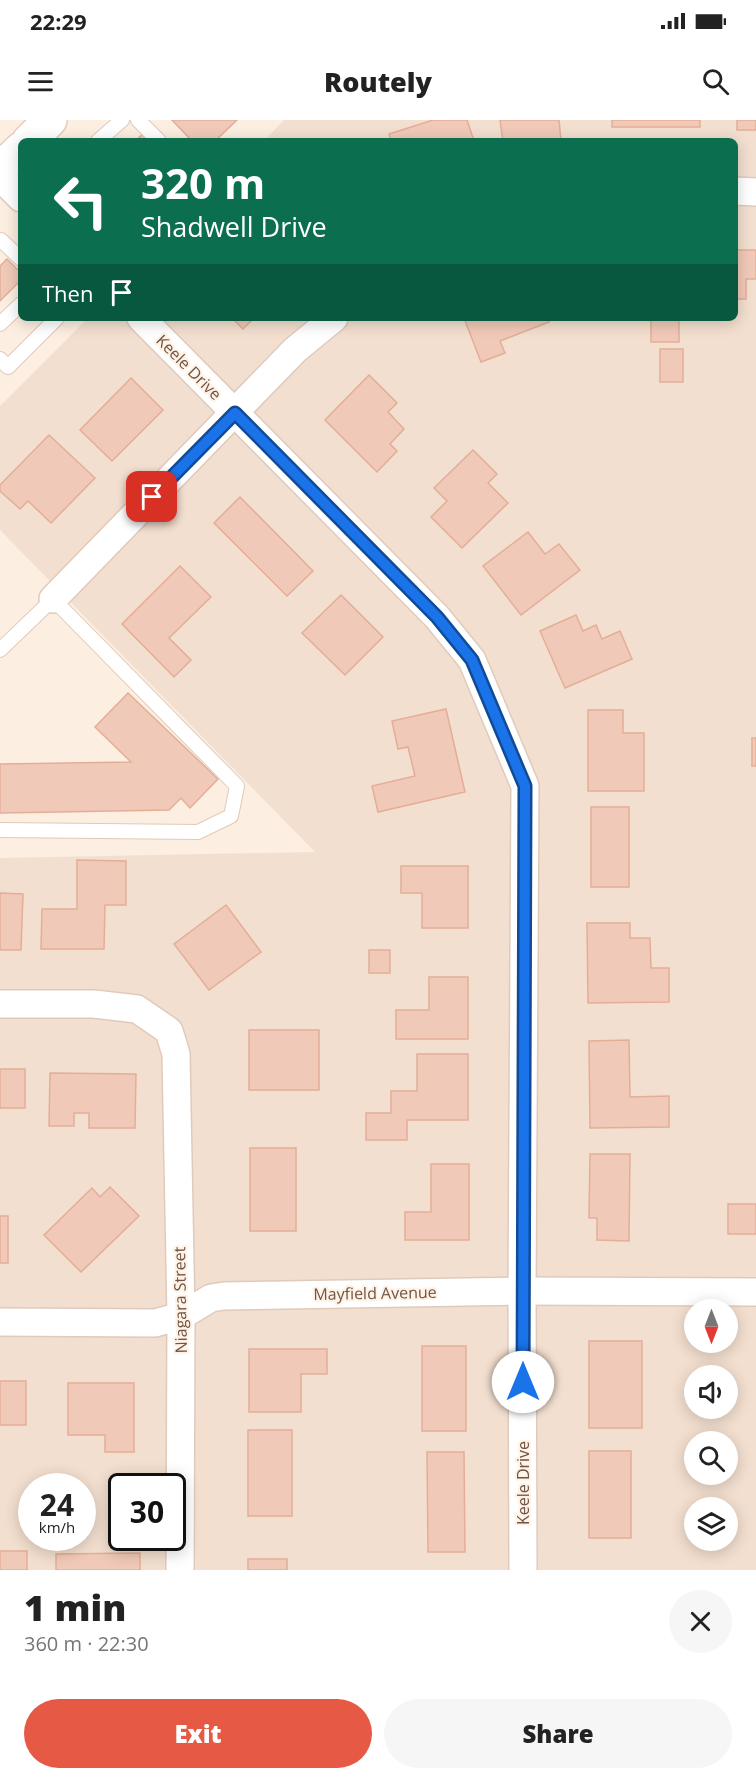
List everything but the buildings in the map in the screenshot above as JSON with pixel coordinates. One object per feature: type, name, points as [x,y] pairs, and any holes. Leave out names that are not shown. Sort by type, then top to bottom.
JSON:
[{"type":"main road","points":[[0,169],[18,153]]},
{"type":"street","points":[[0,177],[18,195]]},
{"type":"street","points":[[738,191],[756,192]]},
{"type":"street","name":"Keele Drive","points":[[144,321],[437,617],[472,660],[525,786],[523,1570]]},
{"type":"street","points":[[53,599],[295,350],[330,321]]},
{"type":"street","name":"Niagara Street","points":[[0,1004],[94,1004],[137,1009],[169,1031],[176,1054],[181,1316],[180,1570]]},
{"type":"street","name":"Mayfield Avenue","points":[[0,1322],[154,1323],[181,1316],[211,1298],[224,1296],[522,1291],[756,1292]]},
{"type":"lane","points":[[101,138],[122,120]]},
{"type":"lane","points":[[138,120],[156,138]]},
{"type":"lane","points":[[0,241],[18,256]]},
{"type":"lane","points":[[0,324],[18,307]]},
{"type":"lane","points":[[0,358],[8,367],[54,321]]},
{"type":"lane","points":[[0,650],[53,599],[237,786],[231,816],[198,832],[0,830]]},
{"type":"shaded area","points":[[284,120],[756,120],[756,1570],[0,1570],[0,858],[315,852],[0,530],[0,406],[85,321],[738,321],[738,138],[267,138]]},
{"type":"route","points":[[152,497],[235,413],[437,617],[472,660],[525,786],[523,1382]]}]
